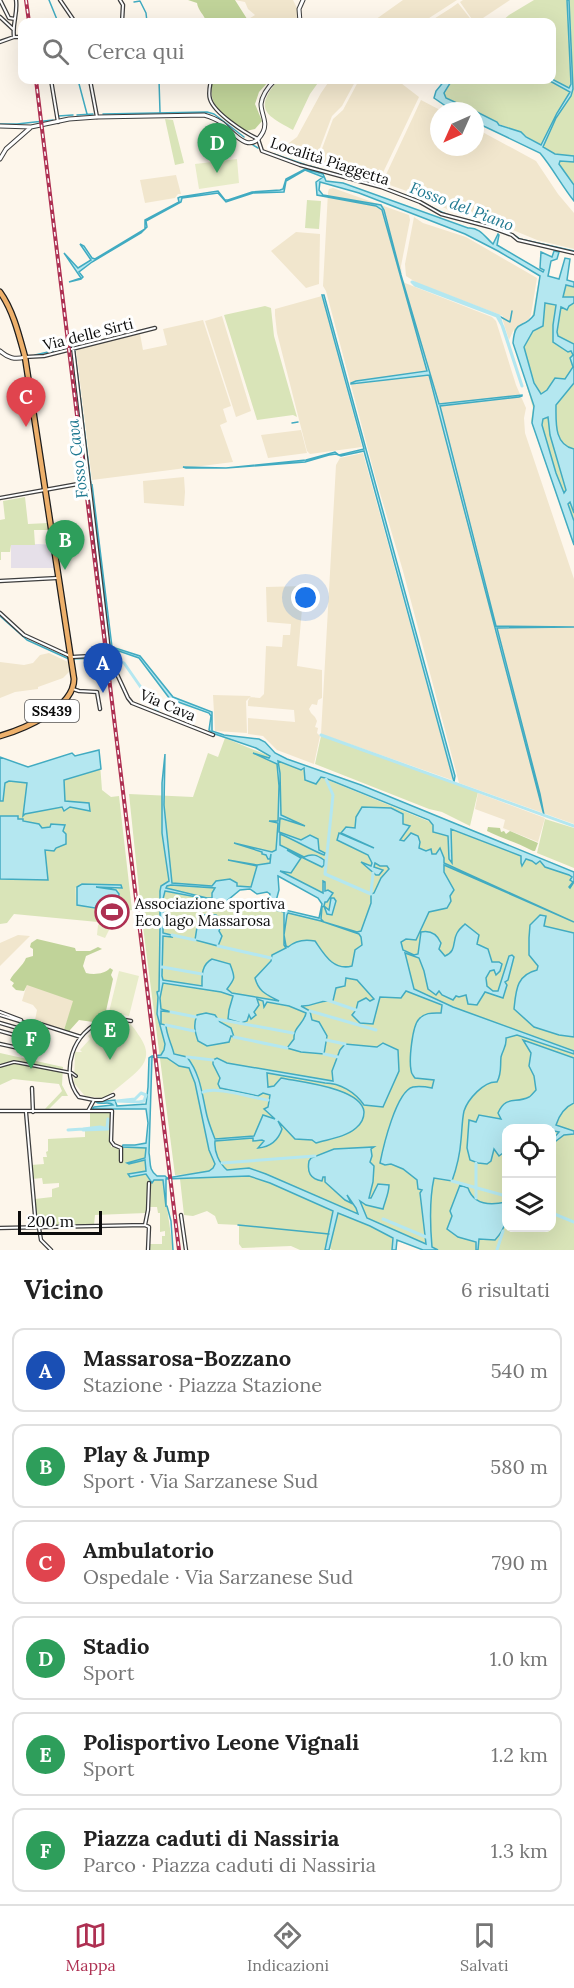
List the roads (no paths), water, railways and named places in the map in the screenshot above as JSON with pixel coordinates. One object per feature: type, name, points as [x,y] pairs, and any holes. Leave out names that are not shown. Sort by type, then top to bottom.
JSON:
[{"type":"main road","name":"SS439","points":[[0,292],[17,328],[25,357],[74,684],[66,699],[44,718],[0,736]]},
{"type":"street","points":[[0,0],[9,18]]},
{"type":"street","points":[[14,37],[16,0]]},
{"type":"street","points":[[60,0],[72,18]]},
{"type":"street","points":[[120,0],[123,5],[122,18]]},
{"type":"street","points":[[300,18],[299,9],[303,0]]},
{"type":"street","points":[[0,17],[13,29]]},
{"type":"street","points":[[4,20],[15,19]]},
{"type":"street","points":[[0,42],[18,37]]},
{"type":"street","points":[[52,84],[58,122]]},
{"type":"street","points":[[91,84],[97,117]]},
{"type":"street","name":"Località Piaggetta","points":[[211,84],[209,98],[212,105],[217,111],[258,139],[260,150],[265,153],[381,187],[420,202],[441,214],[490,227],[512,235],[518,240],[574,253]]},
{"type":"street","points":[[0,126],[31,127],[97,117],[204,115],[218,120],[237,139],[248,142],[258,139],[265,126],[261,104],[264,93],[272,84]]},
{"type":"street","points":[[21,127],[23,134]]},
{"type":"street","points":[[0,159],[6,149],[31,127]]},
{"type":"street","name":"Via delle Sirti","points":[[25,357],[44,356],[155,328]]},
{"type":"street","name":"Via Cava","points":[[74,347],[109,655],[132,703],[213,735]]},
{"type":"street","points":[[0,351],[8,357],[25,357]]},
{"type":"street","points":[[0,498],[89,482]]},
{"type":"street","points":[[0,581],[59,578]]},
{"type":"street","points":[[0,613],[24,635],[72,659],[109,655]]},
{"type":"street","points":[[73,689],[97,692],[100,709]]},
{"type":"street","points":[[0,1013],[23,1022],[37,1023],[81,1037]]},
{"type":"street","points":[[113,1095],[102,1100],[79,1097],[71,1086],[67,1072],[72,1053],[81,1037],[101,1022],[118,1019],[131,1021]]},
{"type":"street","points":[[0,1023],[24,1030]]},
{"type":"street","points":[[0,1031],[39,1042]]},
{"type":"street","points":[[0,1044],[23,1049]]},
{"type":"street","points":[[0,1066],[14,1062],[67,1072],[76,1076]]},
{"type":"street","points":[[32,1088],[33,1112]]},
{"type":"street","points":[[88,1111],[94,1100]]},
{"type":"street","points":[[0,1112],[112,1111],[111,1141],[121,1148],[121,1161]]},
{"type":"street","points":[[26,1112],[38,1227],[43,1243],[51,1250]]},
{"type":"street","points":[[145,1225],[150,1183]]},
{"type":"street","points":[[181,1215],[186,1250]]},
{"type":"street","points":[[0,1228],[145,1225],[149,1227],[148,1250]]},
{"type":"water","points":[[567,0],[569,0],[573,89],[543,147],[555,154],[574,156],[574,162],[560,161],[559,164],[574,185],[574,201],[540,153],[484,126],[484,116],[499,125],[521,132],[541,145],[570,92],[555,84],[556,81],[569,88],[571,84]]},
{"type":"water","points":[[442,84],[450,84],[444,93],[446,98],[455,102],[440,102],[434,98]]},
{"type":"water","points":[[305,169],[323,174],[326,181],[343,183],[476,229],[493,244],[498,234],[497,245],[543,272],[544,270],[540,268],[541,252],[552,257],[554,251],[559,252],[557,259],[551,261],[548,276],[559,279],[565,258],[570,259],[567,280],[574,282],[574,287],[566,285],[563,297],[574,297],[574,303],[567,310],[561,307],[557,332],[558,336],[574,344],[574,383],[556,405],[556,418],[560,438],[567,447],[574,449],[574,513],[570,502],[568,504],[574,521],[574,545],[532,423],[534,406],[513,343],[518,327],[534,315],[540,276],[465,234],[359,193],[320,182],[319,190],[323,195],[381,205],[384,210],[439,404],[522,395],[440,406],[496,626],[574,627],[497,628],[544,815],[429,375],[351,384],[356,381],[427,371],[382,210],[376,206],[317,195],[316,182],[323,177],[305,170],[286,181],[284,192],[253,193],[226,202],[218,193],[182,198],[181,202],[146,221],[145,229],[145,220],[179,202],[180,197],[218,191],[225,200],[228,200],[252,192],[283,189],[286,179]],"holes":[[[545,303],[556,305],[553,342],[568,352],[571,351],[573,355],[570,358],[573,367],[565,379],[555,378],[547,390],[541,394],[534,383],[524,347],[533,331],[543,326]],[[548,417],[550,435],[566,490],[564,493],[542,425],[543,419]]]},
{"type":"water","points":[[145,229],[79,272],[83,277],[81,279],[69,282],[81,278],[64,253],[78,268],[91,260],[80,244],[95,259]]},
{"type":"water","points":[[322,295],[324,295],[455,776],[454,782],[364,451],[341,456],[329,455],[305,462],[226,468],[306,460],[335,452],[339,455],[364,449]]},
{"type":"water","points":[[92,484],[112,647],[140,656],[173,697],[212,712],[212,731],[224,735],[259,739],[275,753],[287,759],[361,785],[574,872],[574,882],[570,888],[573,882],[569,875],[545,867],[540,861],[536,864],[526,859],[522,866],[521,856],[451,829],[452,863],[449,859],[448,836],[433,832],[433,825],[429,820],[325,778],[321,777],[316,784],[305,780],[304,768],[301,770],[278,761],[281,815],[305,826],[280,818],[279,832],[301,840],[310,835],[318,839],[319,850],[325,853],[324,855],[280,834],[280,845],[304,857],[312,855],[319,857],[324,860],[324,865],[322,867],[287,850],[301,858],[291,873],[280,871],[323,893],[323,881],[325,882],[325,891],[333,893],[322,907],[321,919],[324,922],[357,932],[361,931],[371,903],[371,894],[374,893],[381,878],[389,869],[387,866],[375,863],[374,867],[383,870],[376,875],[361,862],[371,866],[368,855],[337,840],[339,833],[374,848],[341,833],[346,827],[355,828],[356,817],[362,807],[391,808],[403,814],[403,824],[410,826],[400,840],[404,841],[411,833],[418,836],[419,848],[426,851],[431,849],[432,854],[436,854],[440,848],[444,863],[574,922],[444,865],[444,872],[454,890],[450,896],[451,901],[447,908],[429,912],[416,940],[406,939],[401,942],[403,950],[414,955],[418,954],[421,932],[431,932],[441,943],[439,949],[445,956],[453,949],[457,933],[465,924],[479,935],[477,944],[488,949],[492,962],[502,964],[496,975],[494,970],[490,971],[486,978],[487,986],[493,991],[498,991],[509,956],[514,957],[508,980],[505,982],[507,985],[503,998],[485,992],[477,1005],[468,1004],[466,995],[456,996],[453,1000],[439,991],[436,995],[428,989],[419,958],[405,953],[414,989],[453,1007],[574,1051],[574,1054],[517,1035],[506,1038],[497,1082],[487,1084],[477,1092],[464,1111],[459,1155],[452,1181],[434,1178],[431,1230],[432,1247],[438,1250],[423,1250],[397,1240],[396,1250],[392,1250],[393,1238],[338,1213],[329,1250],[325,1250],[333,1211],[249,1176],[166,1179],[166,1207],[163,1180],[154,1180],[152,1183],[146,1174],[130,1177],[128,1174],[146,1171],[145,1160],[127,1163],[145,1158],[146,1148],[122,1147],[123,1145],[146,1143],[148,1123],[146,1109],[92,1109],[113,1105],[96,1102],[115,1100],[117,1106],[146,1104],[149,1058],[152,1056],[161,1055],[164,1050],[165,1044],[157,1014],[160,928],[142,919],[155,923],[160,921],[161,886],[169,881],[162,833],[162,783],[165,754],[164,805],[172,883],[212,886],[216,881],[230,879],[237,883],[237,886],[251,887],[257,866],[228,860],[257,865],[270,863],[271,854],[268,859],[262,852],[234,843],[272,852],[276,850],[278,823],[269,821],[278,821],[277,764],[253,753],[269,758],[270,756],[256,748],[212,733],[209,730],[211,716],[209,713],[170,699],[139,658],[110,648]],"holes":[[[278,876],[318,898],[322,904],[319,918],[285,910],[285,904],[276,901],[279,890]],[[171,885],[215,888],[212,898],[207,898],[166,888]],[[250,889],[257,894],[267,892],[270,894],[268,904],[253,902],[244,904],[228,900],[240,890]],[[165,891],[244,906],[250,904],[284,912],[284,945],[286,948],[272,955],[271,961],[255,978],[261,990],[279,1001],[232,993],[227,989],[234,977],[230,964],[212,959],[204,968],[202,986],[163,980],[163,936],[172,937],[163,933],[163,921],[186,924],[164,918]],[[288,913],[321,921],[359,934],[362,945],[355,950],[352,966],[334,964],[315,941],[301,941],[286,946],[284,935]],[[346,978],[357,980],[374,999],[370,1001],[366,998],[358,1002],[352,1015],[360,1023],[373,1024],[380,997],[401,998],[406,991],[442,1005],[441,1013],[426,1014],[419,1019],[410,1059],[415,1078],[434,1080],[432,1088],[413,1087],[401,1098],[391,1121],[380,1163],[391,1164],[403,1169],[417,1180],[418,1189],[422,1190],[420,1193],[426,1244],[367,1218],[360,1201],[366,1205],[383,1209],[389,1188],[389,1185],[378,1184],[369,1198],[374,1166],[370,1162],[371,1149],[374,1147],[334,1149],[311,1158],[309,1161],[308,1168],[312,1177],[322,1181],[325,1177],[325,1182],[351,1203],[347,1195],[358,1214],[249,1168],[227,1170],[219,1161],[215,1149],[215,1141],[253,1138],[253,1141],[264,1141],[258,1148],[270,1145],[282,1129],[278,1121],[295,1139],[312,1140],[316,1143],[347,1134],[359,1125],[364,1115],[361,1104],[353,1097],[315,1084],[281,1078],[274,1086],[268,1087],[267,1073],[336,1085],[352,1092],[364,1105],[383,1107],[399,1071],[398,1050],[383,1043],[377,1047],[345,1044],[340,1050],[332,1071],[333,1081],[227,1063],[217,1058],[213,1060],[213,1064],[220,1078],[218,1084],[220,1088],[258,1096],[263,1093],[270,1095],[268,1107],[264,1109],[275,1119],[263,1115],[254,1136],[215,1139],[192,1064],[187,1057],[174,1054],[166,1025],[161,1024],[161,1011],[171,1012],[161,1009],[160,998],[163,983],[221,992],[233,996],[228,1019],[241,1023],[247,1021],[249,1015],[251,1019],[256,1015],[254,1012],[259,1005],[257,999],[263,1001],[264,1007],[267,1002],[289,1006],[306,1013],[295,1031],[294,1039],[287,1048],[324,1054],[327,1036],[319,1022],[312,1020],[310,1011],[301,1006],[333,1001],[336,988],[345,986]],[[152,1057],[167,1058],[179,1066],[189,1068],[195,1083],[209,1150],[215,1164],[209,1171],[167,1178],[157,1176],[151,1168],[149,1153]]]},
{"type":"water","points":[[99,750],[101,769],[64,780],[65,801],[89,803],[90,811],[70,807],[64,811],[62,807],[23,816],[27,783],[9,781],[5,783],[3,801],[0,801],[0,757],[28,767],[72,753],[75,756]]},
{"type":"water","points":[[0,816],[18,816],[18,819],[39,824],[42,828],[50,827],[51,824],[65,825],[63,831],[66,834],[66,844],[54,851],[45,850],[48,880],[0,879]]},
{"type":"water","name":"Associazione sportiva Eco lago Massarosa","points":[[82,884],[121,885],[122,888],[96,887],[116,890],[119,894],[118,903],[105,908],[97,904],[95,908],[77,905],[77,887]]},
{"type":"water","points":[[331,898],[334,898],[336,901],[332,915],[327,914],[324,906],[329,910]]},
{"type":"water","points":[[202,915],[216,915],[223,921],[219,931],[222,936],[218,946],[195,940],[198,921]]},
{"type":"water","points":[[540,915],[546,916],[544,926],[574,933],[574,1037],[534,1027],[514,1009],[518,985],[530,972],[537,970],[538,966],[529,955],[529,938],[530,925]]},
{"type":"water","points":[[206,1013],[215,1015],[220,1022],[231,1028],[234,1037],[231,1036],[229,1042],[207,1046],[198,1041],[195,1028],[197,1015]]},
{"type":"water","points":[[523,1040],[574,1058],[574,1103],[563,1112],[556,1125],[502,1124],[502,1154],[499,1156],[494,1149],[491,1161],[487,1164],[470,1160],[467,1148],[469,1120],[476,1122],[479,1115],[501,1119],[498,1113],[504,1104],[529,1097],[536,1090],[534,1076],[529,1066],[531,1053]]},
{"type":"water","points":[[556,1125],[574,1131],[574,1134],[564,1135],[556,1141],[559,1132],[556,1131]]},
{"type":"water","points":[[460,1185],[468,1188],[479,1201],[490,1204],[502,1203],[502,1231],[495,1240],[479,1239],[478,1250],[476,1250],[476,1242],[458,1237],[447,1229],[452,1216],[450,1211]]},
{"type":"waterway","points":[[49,0],[56,18]]},
{"type":"waterway","points":[[134,2],[140,1],[147,18]]},
{"type":"waterway","points":[[79,84],[87,114]]},
{"type":"waterway","points":[[159,84],[160,112]]},
{"type":"waterway","name":"Fosso del Piano","points":[[103,114],[207,112],[214,114],[244,137]]},
{"type":"waterway","name":"Fosso del Piano","points":[[77,115],[93,114]]},
{"type":"waterway","name":"Fosso del Piano","points":[[58,116],[73,115]]},
{"type":"waterway","name":"Fosso del Piano","points":[[0,124],[53,120]]},
{"type":"waterway","name":"Fosso del Piano","points":[[253,145],[258,148]]},
{"type":"waterway","name":"Fosso del Piano","points":[[274,154],[306,165]]},
{"type":"waterway","name":"Fosso del Piano","points":[[310,166],[347,177]]},
{"type":"waterway","name":"Fosso del Piano","points":[[366,182],[387,188]]},
{"type":"waterway","name":"Fosso del Piano","points":[[405,195],[449,215],[494,226],[520,239],[574,251]]},
{"type":"waterway","points":[[412,282],[497,316],[503,327],[522,386],[499,316],[412,282]]},
{"type":"waterway","points":[[499,316],[510,322],[512,311]]},
{"type":"waterway","name":"Fosso Cava","points":[[35,355],[74,346],[91,484]]},
{"type":"waterway","points":[[292,423],[298,422]]},
{"type":"waterway","name":"Fosso Cava","points":[[0,616],[27,640],[69,659],[103,658]]},
{"type":"waterway","points":[[111,657],[124,663],[158,712]]},
{"type":"waterway","points":[[321,735],[574,826]]},
{"type":"waterway","points":[[326,779],[333,795],[325,874],[371,894],[373,873]]},
{"type":"waterway","points":[[172,935],[195,940]]},
{"type":"waterway","points":[[218,946],[271,958]]},
{"type":"waterway","points":[[162,967],[202,974]]},
{"type":"waterway","points":[[324,999],[356,1010]]},
{"type":"waterway","points":[[310,1011],[376,1030]]},
{"type":"waterway","points":[[171,1012],[196,1017]]},
{"type":"waterway","points":[[217,1019],[293,1033]]},
{"type":"waterway","points":[[166,1025],[194,1031]]},
{"type":"waterway","points":[[234,1037],[287,1048]]},
{"type":"waterway","points":[[326,1040],[345,1044]]},
{"type":"waterway","points":[[324,1054],[338,1057]]},
{"type":"waterway","points":[[187,1057],[213,1060]]},
{"type":"waterway","points":[[203,1092],[225,1091],[268,1100]]},
{"type":"waterway","points":[[141,1093],[146,1095],[144,1101],[117,1101],[135,1099],[141,1093]]},
{"type":"waterway","points":[[107,1128],[108,1119]]},
{"type":"waterway","points":[[100,1127],[108,1129],[83,1130],[83,1129],[100,1127]]},
{"type":"waterway","points":[[68,1130],[83,1129]]},
{"type":"waterway","points":[[222,1163],[315,1156]]},
{"type":"waterway","points":[[476,1163],[476,1198]]},
{"type":"waterway","points":[[452,1181],[502,1195]]},
{"type":"waterway","points":[[167,1206],[171,1221],[173,1250]]},
{"type":"waterway","points":[[556,1215],[574,1222]]},
{"type":"waterway","points":[[383,1219],[426,1237]]},
{"type":"waterway","points":[[238,1225],[329,1234]]},
{"type":"waterway","points":[[497,1250],[503,1232]]},
{"type":"railway","points":[[26,0],[28,18]]},
{"type":"railway","points":[[36,84],[179,1250]]},
{"type":"place","name":"Stadio","points":[[217,173]]},
{"type":"place","name":"Ambulatorio","points":[[26,427]]},
{"type":"place","name":"Play & Jump","points":[[65,570]]},
{"type":"place","name":"Massarosa-Bozzano","points":[[103,693]]},
{"type":"place","name":"Associazione sportiva Eco lago Massarosa","points":[[112,912]]},
{"type":"place","name":"Polisportivo Leone Vignali","points":[[110,1060]]},
{"type":"place","name":"Piazza caduti di Nassiria","points":[[31,1069]]}]
